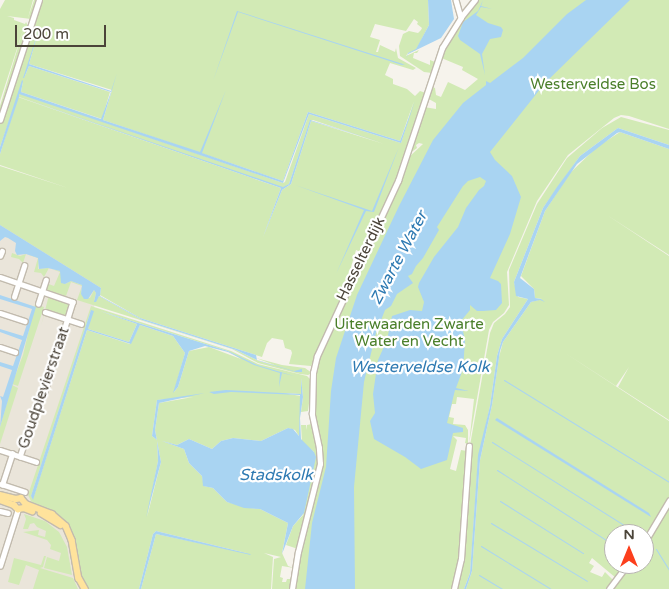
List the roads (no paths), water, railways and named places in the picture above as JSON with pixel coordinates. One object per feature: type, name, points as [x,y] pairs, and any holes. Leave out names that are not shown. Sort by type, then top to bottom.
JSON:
[{"type":"main road","points":[[0,495],[19,505]]},
{"type":"main road","points":[[0,500],[46,515],[57,522],[66,533],[73,547],[76,569],[85,589]]},
{"type":"street","points":[[0,120],[39,0]]},
{"type":"street","points":[[456,0],[461,16]]},
{"type":"street","name":"Hasselterdijk","points":[[292,589],[298,552],[320,464],[319,448],[312,414],[316,360],[398,181],[438,57],[461,16],[475,0]]},
{"type":"street","points":[[0,256],[2,250]]},
{"type":"street","points":[[14,297],[24,266]]},
{"type":"street","name":"Goudplevierstraat","points":[[0,277],[73,301],[20,457]]},
{"type":"street","points":[[38,304],[46,280]]},
{"type":"street","name":"Goudplevierstraat","points":[[46,312],[81,324]]},
{"type":"street","points":[[0,314],[25,322]]},
{"type":"street","points":[[0,348],[15,352]]},
{"type":"street","points":[[454,589],[461,560],[468,446]]},
{"type":"street","name":"Goudplevierstraat","points":[[0,450],[36,462]]},
{"type":"street","points":[[12,454],[1,484],[25,492]]},
{"type":"street","points":[[654,527],[669,502]]},
{"type":"street","points":[[0,566],[19,505]]},
{"type":"street","points":[[0,511],[8,513]]},
{"type":"street","points":[[609,589],[620,574]]},
{"type":"water","points":[[428,0],[451,0],[454,19],[441,38],[408,54],[406,59],[408,53],[416,49],[429,25]]},
{"type":"water","points":[[483,0],[481,6],[492,9],[481,7],[476,15],[488,23],[501,27],[503,30],[501,37],[490,39],[482,54],[485,75],[480,54],[460,40],[458,36],[463,22],[478,11]]},
{"type":"water","name":"Uiterwaarden Zwarte Water en Vecht","points":[[586,0],[630,0],[545,83],[490,152],[495,160],[512,176],[521,197],[510,234],[490,278],[501,284],[502,303],[496,310],[483,311],[477,311],[470,305],[470,310],[461,321],[465,341],[463,369],[456,388],[469,391],[455,390],[447,423],[463,428],[463,432],[453,433],[447,460],[421,469],[405,457],[374,439],[370,421],[375,413],[373,394],[378,360],[387,340],[392,316],[410,310],[422,311],[424,302],[418,287],[419,283],[434,257],[458,227],[466,208],[484,186],[486,181],[480,177],[468,181],[463,186],[437,227],[439,230],[423,258],[412,274],[408,276],[413,283],[397,294],[391,306],[385,310],[376,333],[364,382],[354,487],[355,589],[305,589],[312,523],[326,467],[331,391],[336,358],[357,295],[399,206],[433,140],[463,103],[486,85],[486,81],[490,83],[523,58],[567,14]]},
{"type":"water","points":[[237,11],[405,64],[402,65],[238,12],[213,81]]},
{"type":"water","points":[[39,29],[29,64],[111,91],[117,73],[103,120],[200,152],[226,90],[202,153],[283,181],[308,112],[400,141],[415,101],[401,143],[309,114],[283,183],[19,94],[0,154],[0,147],[22,80],[21,92],[101,119],[111,92],[29,66],[23,78]]},
{"type":"water","points":[[19,97],[283,187],[289,184],[310,120],[384,143],[311,121],[291,184],[282,190],[263,237],[281,188]]},
{"type":"water","points":[[618,128],[669,145],[669,149],[620,132],[617,133],[577,164],[545,211],[520,278],[534,289],[535,298],[541,299],[545,302],[540,300],[531,302],[503,342],[500,351],[492,405],[480,460],[472,571],[466,589],[464,589],[470,573],[478,455],[490,406],[497,356],[502,339],[528,299],[516,296],[514,282],[543,208],[557,187],[580,156]]},
{"type":"water","points":[[399,147],[374,212],[366,211],[336,274],[364,210],[295,185],[372,211]]},
{"type":"water","points":[[0,225],[101,288],[100,296],[140,318],[256,355],[257,360],[294,371],[302,369],[302,372],[296,372],[259,361],[236,350],[142,320],[99,296],[96,302],[94,302],[96,293],[94,290],[88,299],[84,299],[81,294],[82,285],[71,281],[65,284],[61,283],[60,271],[48,268],[39,269],[38,258],[26,254],[17,255],[15,251],[16,243],[8,238],[5,237],[0,241]]},
{"type":"water","points":[[0,295],[36,307],[0,427],[2,401],[0,396],[3,397],[12,370],[0,366],[0,362],[13,366],[22,340],[0,332],[0,329],[23,336],[32,309],[0,299]]},
{"type":"water","points":[[91,310],[94,311],[88,329],[129,342],[137,324],[100,311],[228,351],[257,365],[294,376],[282,373],[279,387],[280,373],[254,365],[228,352],[205,346],[189,351],[178,387],[173,393],[185,353],[173,336],[140,325],[131,344],[87,330],[33,500],[31,496]]},
{"type":"water","name":"Stadskolk","points":[[301,378],[303,397],[300,418],[301,439],[314,452],[316,457],[304,513],[293,526],[282,554],[288,523],[260,509],[244,508],[227,502],[213,488],[203,486],[202,476],[189,463],[184,449],[162,441],[177,445],[189,439],[212,449],[221,441],[233,438],[261,441],[288,428],[293,429],[299,436],[300,395],[231,392],[214,394],[209,392],[226,390],[301,394]]},
{"type":"water","points":[[205,393],[159,403],[155,430],[157,440],[152,436],[157,400]]},
{"type":"water","points":[[497,418],[649,513],[651,517],[495,420]]},
{"type":"water","points":[[157,441],[161,462],[146,518],[158,461]]},
{"type":"water","points":[[156,531],[251,555],[156,534],[141,589],[139,589],[153,534]]},
{"type":"waterway","points":[[504,380],[669,482]]},
{"type":"waterway","points":[[492,442],[622,524]]},
{"type":"waterway","points":[[497,470],[604,539]]},
{"type":"waterway","points":[[500,501],[583,553]]},
{"type":"waterway","points":[[491,523],[587,581]]},
{"type":"waterway","points":[[481,546],[551,589]]},
{"type":"waterway","points":[[656,549],[669,570]]},
{"type":"waterway","points":[[479,575],[502,589]]},
{"type":"park label","name":"Westerveldse Bos","points":[[593,85]]},
{"type":"water label","name":"Zwarte Water","points":[[399,258]]},
{"type":"water label","name":"Westerveldse Kolk","points":[[420,367]]}]
